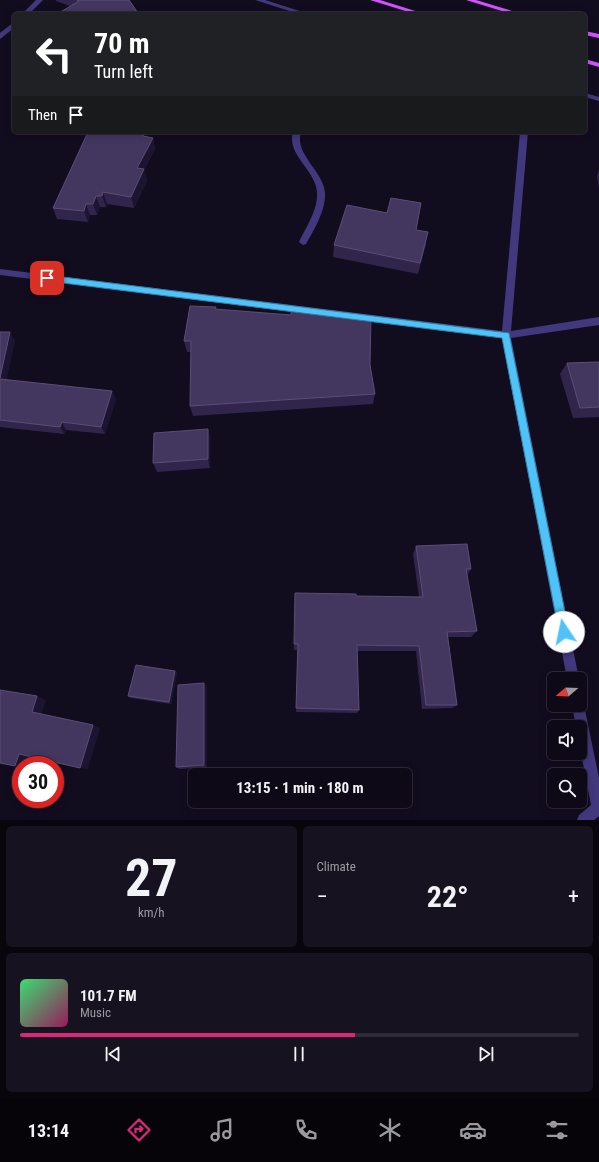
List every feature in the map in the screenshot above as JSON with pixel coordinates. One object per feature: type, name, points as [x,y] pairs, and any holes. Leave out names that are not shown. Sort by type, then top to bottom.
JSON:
[{"type":"main road","points":[[373,0],[415,12]]},
{"type":"main road","points":[[469,0],[512,12]]},
{"type":"main road","points":[[587,33],[599,36]]},
{"type":"main road","points":[[587,62],[599,65]]},
{"type":"street","points":[[27,12],[40,0]]},
{"type":"street","points":[[258,0],[299,12]]},
{"type":"street","points":[[0,37],[12,26]]},
{"type":"street","points":[[587,96],[599,99]]},
{"type":"street","points":[[297,134],[296,141],[304,160],[315,174],[319,183],[322,199],[302,242]]},
{"type":"street","points":[[524,134],[506,335],[572,672]]},
{"type":"street","points":[[0,272],[506,335],[599,321]]},
{"type":"street","points":[[579,712],[599,807],[584,820]]},
{"type":"building","points":[[77,0],[129,0],[137,12],[60,12],[79,1]]},
{"type":"building","points":[[87,134],[144,134],[143,136],[153,138],[137,168],[144,169],[131,197],[103,192],[102,196],[96,196],[93,204],[86,204],[84,211],[53,208]]},
{"type":"building","points":[[391,198],[421,203],[416,230],[428,232],[420,263],[334,245],[347,205],[387,213]]},
{"type":"building","points":[[190,306],[216,307],[215,309],[291,315],[291,311],[371,316],[370,365],[375,394],[190,406],[191,341],[184,341]]},
{"type":"building","points":[[0,332],[10,332],[0,378]]},
{"type":"building","points":[[599,362],[599,407],[580,408],[567,363]]},
{"type":"building","points":[[0,379],[112,391],[101,427],[62,422],[60,427],[0,420]]},
{"type":"building","points":[[208,429],[208,459],[153,463],[154,433]]},
{"type":"building","points":[[467,544],[471,569],[466,569],[477,631],[447,632],[457,705],[426,705],[419,646],[357,645],[359,710],[296,708],[298,644],[294,644],[295,593],[423,597],[416,546]]},
{"type":"building","points":[[136,665],[175,671],[169,702],[128,696]]},
{"type":"building","points":[[204,683],[204,765],[176,767],[178,685]]},
{"type":"building","points":[[0,690],[37,696],[32,712],[93,725],[80,768],[64,764],[64,756],[28,756],[19,754],[18,756],[12,756],[12,765],[0,763]]},
{"type":"route","points":[[47,278],[506,335],[564,632]]}]
